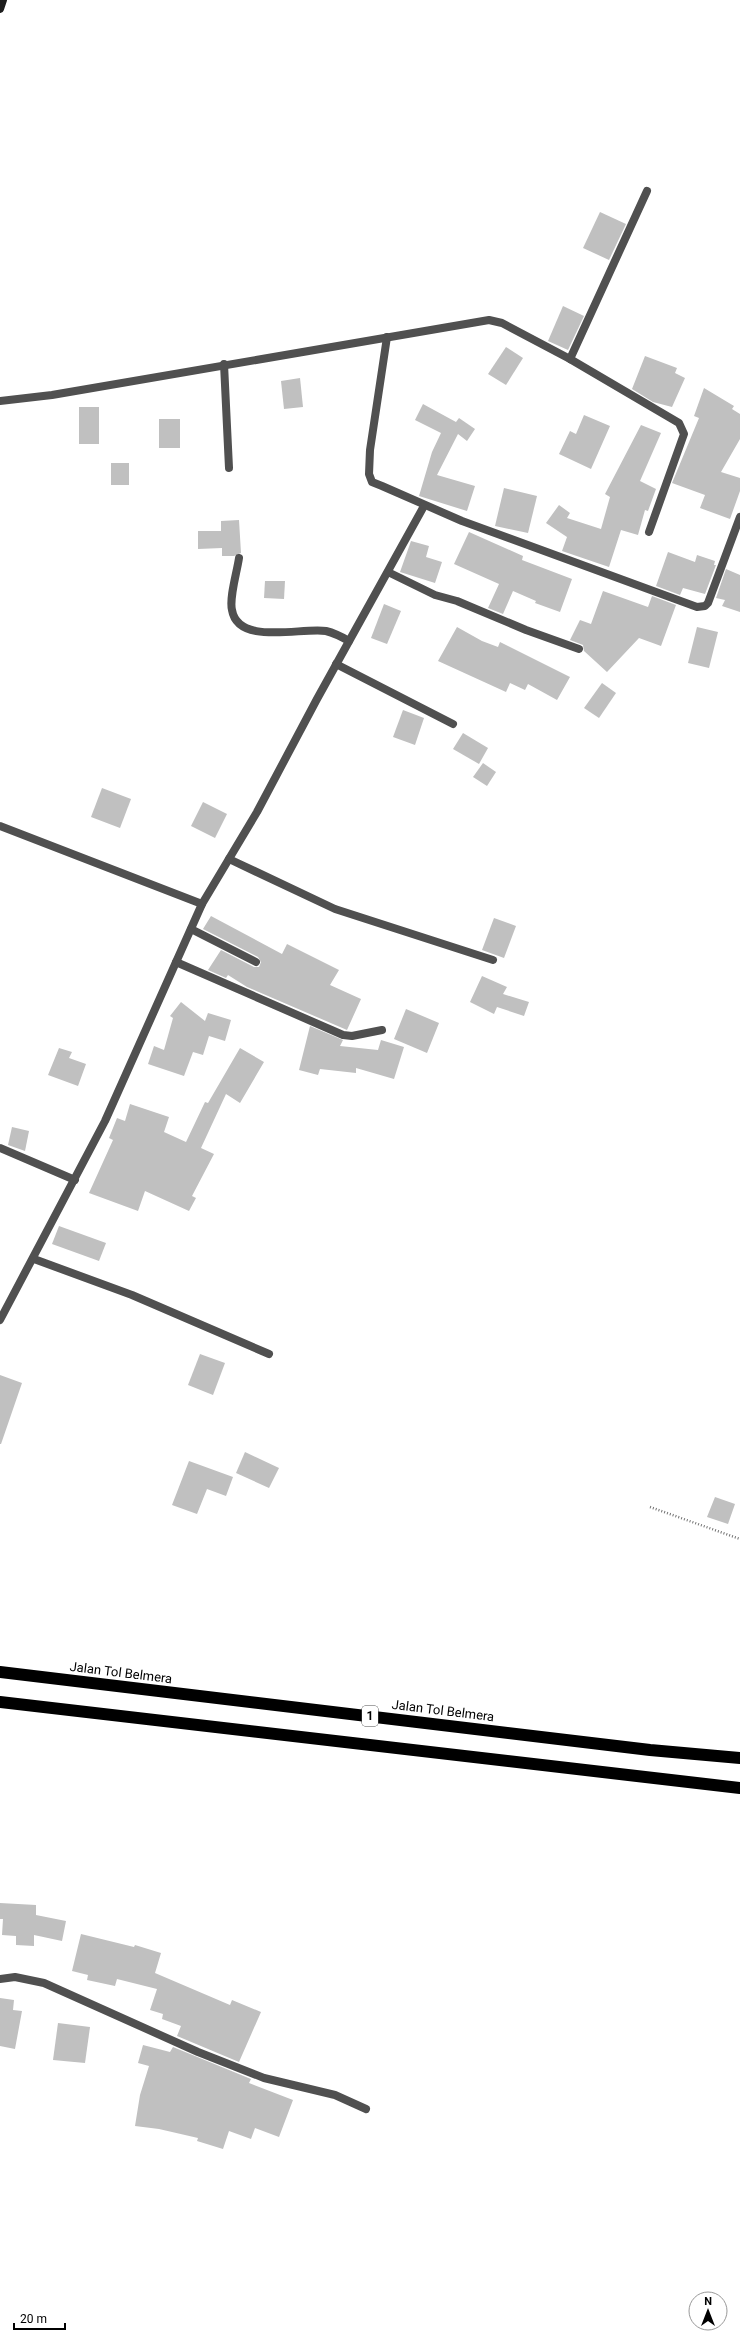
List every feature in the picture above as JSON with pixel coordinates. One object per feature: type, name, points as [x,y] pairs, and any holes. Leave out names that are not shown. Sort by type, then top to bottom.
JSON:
[{"type":"highway","name":"Jalan Tol Belmera","points":[[0,1672],[643,1749],[740,1758]]},
{"type":"highway","name":"1","points":[[0,1702],[740,1788]]},
{"type":"street","points":[[0,9],[3,0]]},
{"type":"street","points":[[570,359],[647,191]]},
{"type":"street","points":[[0,402],[52,395],[224,364],[489,320],[502,324],[570,359],[679,423],[684,434],[649,532]]},
{"type":"street","points":[[387,338],[373,424],[369,474],[372,482],[424,506],[697,607],[704,606],[708,602],[740,517]]},
{"type":"street","points":[[224,364],[229,468]]},
{"type":"street","points":[[0,1320],[105,1121],[202,904],[257,812],[336,664],[424,506]]},
{"type":"street","points":[[239,558],[231,609],[234,619],[240,624],[248,629],[264,633],[327,631],[349,641]]},
{"type":"street","points":[[388,572],[435,595],[457,601],[526,630],[579,649]]},
{"type":"street","points":[[336,664],[453,724]]},
{"type":"street","points":[[0,826],[202,904]]},
{"type":"street","points":[[229,859],[335,909],[493,960]]},
{"type":"street","points":[[191,929],[256,962]]},
{"type":"street","points":[[176,962],[343,1035],[352,1036],[382,1030]]},
{"type":"street","points":[[0,1148],[75,1180]]},
{"type":"street","points":[[34,1258],[132,1295],[269,1354]]},
{"type":"street","points":[[0,1979],[15,1977],[44,1983],[198,2052],[264,2078],[335,2095],[366,2109]]},
{"type":"path","points":[[650,1507],[740,1539]]},
{"type":"building","points":[[600,212],[626,224],[609,260],[583,248]]},
{"type":"building","points":[[563,306],[584,316],[568,350],[548,341]]},
{"type":"building","points":[[506,347],[523,358],[506,385],[488,374]]},
{"type":"building","points":[[645,356],[677,368],[675,373],[685,378],[672,407],[653,402],[632,389]]},
{"type":"building","points":[[300,378],[303,407],[284,409],[281,381]]},
{"type":"building","points":[[704,388],[734,406],[732,409],[740,414],[740,439],[721,472],[740,478],[740,491],[730,519],[700,508],[705,495],[672,483],[699,418],[694,416]]},
{"type":"building","points":[[423,404],[456,422],[459,418],[475,429],[467,441],[458,434],[437,475],[475,486],[467,511],[419,496],[432,452],[441,433],[415,420]]},
{"type":"building","points":[[79,407],[99,407],[99,444],[79,444]]},
{"type":"building","points":[[584,415],[610,426],[591,469],[559,454],[570,431],[576,434]]},
{"type":"building","points":[[159,419],[180,419],[180,448],[159,448]]},
{"type":"building","points":[[641,425],[661,433],[640,481],[656,489],[648,511],[645,510],[638,535],[621,530],[609,567],[562,551],[567,537],[546,523],[559,505],[570,513],[567,518],[601,529],[610,497],[605,494]]},
{"type":"building","points":[[111,463],[129,463],[129,485],[111,485]]},
{"type":"building","points":[[504,488],[537,496],[528,533],[495,526]]},
{"type":"building","points":[[239,520],[241,553],[234,556],[222,556],[222,548],[198,549],[198,531],[221,531],[221,521]]},
{"type":"building","points":[[469,532],[523,556],[522,560],[572,579],[560,612],[535,603],[536,601],[513,591],[503,614],[488,608],[499,584],[454,564]]},
{"type":"building","points":[[411,541],[429,546],[426,557],[442,562],[435,583],[400,572]]},
{"type":"building","points":[[668,552],[695,562],[697,555],[715,561],[714,565],[716,565],[705,594],[683,588],[680,595],[656,586]]},
{"type":"building","points":[[726,569],[740,575],[740,612],[722,606],[725,600],[716,598]]},
{"type":"building","points":[[265,581],[285,581],[284,599],[264,598]]},
{"type":"building","points":[[603,591],[648,607],[652,596],[676,605],[661,646],[639,638],[607,672],[584,651],[583,645],[570,640],[580,620],[591,624]]},
{"type":"building","points":[[384,604],[401,611],[387,644],[371,638]]},
{"type":"building","points":[[457,627],[482,641],[498,647],[500,642],[570,677],[557,700],[528,684],[525,690],[510,683],[506,692],[438,661]]},
{"type":"building","points":[[697,627],[718,632],[709,668],[688,663]]},
{"type":"building","points":[[602,683],[616,693],[599,718],[584,708]]},
{"type":"building","points":[[403,710],[424,718],[415,745],[393,737]]},
{"type":"building","points":[[463,733],[488,748],[479,764],[453,749]]},
{"type":"building","points":[[483,763],[496,772],[487,786],[473,777]]},
{"type":"building","points":[[102,788],[131,799],[120,828],[91,817]]},
{"type":"building","points":[[203,802],[227,814],[215,838],[191,826]]},
{"type":"building","points":[[211,916],[282,954],[287,944],[339,970],[330,985],[361,999],[347,1030],[247,987],[228,975],[226,978],[208,970],[221,950],[254,967],[259,967],[261,962],[258,957],[203,929]]},
{"type":"building","points":[[494,918],[516,926],[504,958],[482,950]]},
{"type":"building","points":[[482,976],[507,987],[503,994],[529,1002],[524,1016],[497,1007],[494,1014],[470,1002]]},
{"type":"building","points":[[181,1002],[205,1021],[208,1013],[231,1020],[225,1041],[209,1036],[203,1055],[193,1052],[184,1076],[148,1064],[154,1046],[164,1050],[173,1018],[170,1016]]},
{"type":"building","points":[[406,1009],[439,1023],[427,1053],[394,1039]]},
{"type":"building","points":[[310,1026],[343,1040],[340,1046],[378,1050],[381,1040],[404,1047],[394,1079],[356,1068],[356,1073],[320,1069],[318,1075],[299,1070]]},
{"type":"building","points":[[59,1048],[72,1052],[69,1058],[86,1064],[78,1086],[48,1075]]},
{"type":"building","points":[[240,1048],[264,1062],[240,1103],[226,1094],[201,1148],[214,1154],[192,1196],[196,1198],[189,1211],[145,1191],[138,1211],[89,1193],[113,1140],[109,1138],[117,1118],[125,1121],[130,1104],[169,1117],[164,1132],[186,1142],[205,1102],[208,1103]]},
{"type":"building","points":[[12,1127],[29,1131],[25,1151],[8,1145]]},
{"type":"building","points":[[59,1226],[106,1243],[99,1261],[52,1244]]},
{"type":"building","points":[[200,1354],[225,1363],[213,1395],[188,1385]]},
{"type":"building","points":[[0,1375],[22,1383],[1,1444],[0,1444]]},
{"type":"building","points":[[245,1452],[279,1468],[269,1488],[236,1473]]},
{"type":"building","points":[[189,1461],[233,1477],[226,1496],[207,1489],[197,1514],[172,1505]]},
{"type":"building","points":[[715,1497],[735,1504],[728,1524],[707,1517]]},
{"type":"building","points":[[0,1903],[36,1905],[36,1915],[66,1921],[62,1941],[34,1935],[34,1946],[16,1945],[16,1936],[2,1935],[3,1919],[0,1919]]},
{"type":"building","points":[[81,1934],[134,1947],[135,1945],[161,1953],[155,1973],[230,2005],[232,2000],[261,2012],[239,2062],[177,2036],[181,2026],[162,2019],[163,2014],[150,2010],[157,1989],[117,1979],[115,1986],[87,1980],[88,1975],[72,1971]]},
{"type":"building","points":[[0,1998],[14,2000],[13,2010],[22,2011],[15,2049],[0,2046]]},
{"type":"building","points":[[58,2023],[90,2027],[85,2063],[53,2060]]},
{"type":"building","points":[[143,2045],[170,2052],[173,2047],[251,2079],[249,2083],[293,2100],[279,2137],[255,2128],[251,2139],[229,2131],[223,2149],[197,2141],[198,2138],[159,2129],[135,2126],[140,2095],[149,2066],[138,2063]]}]
